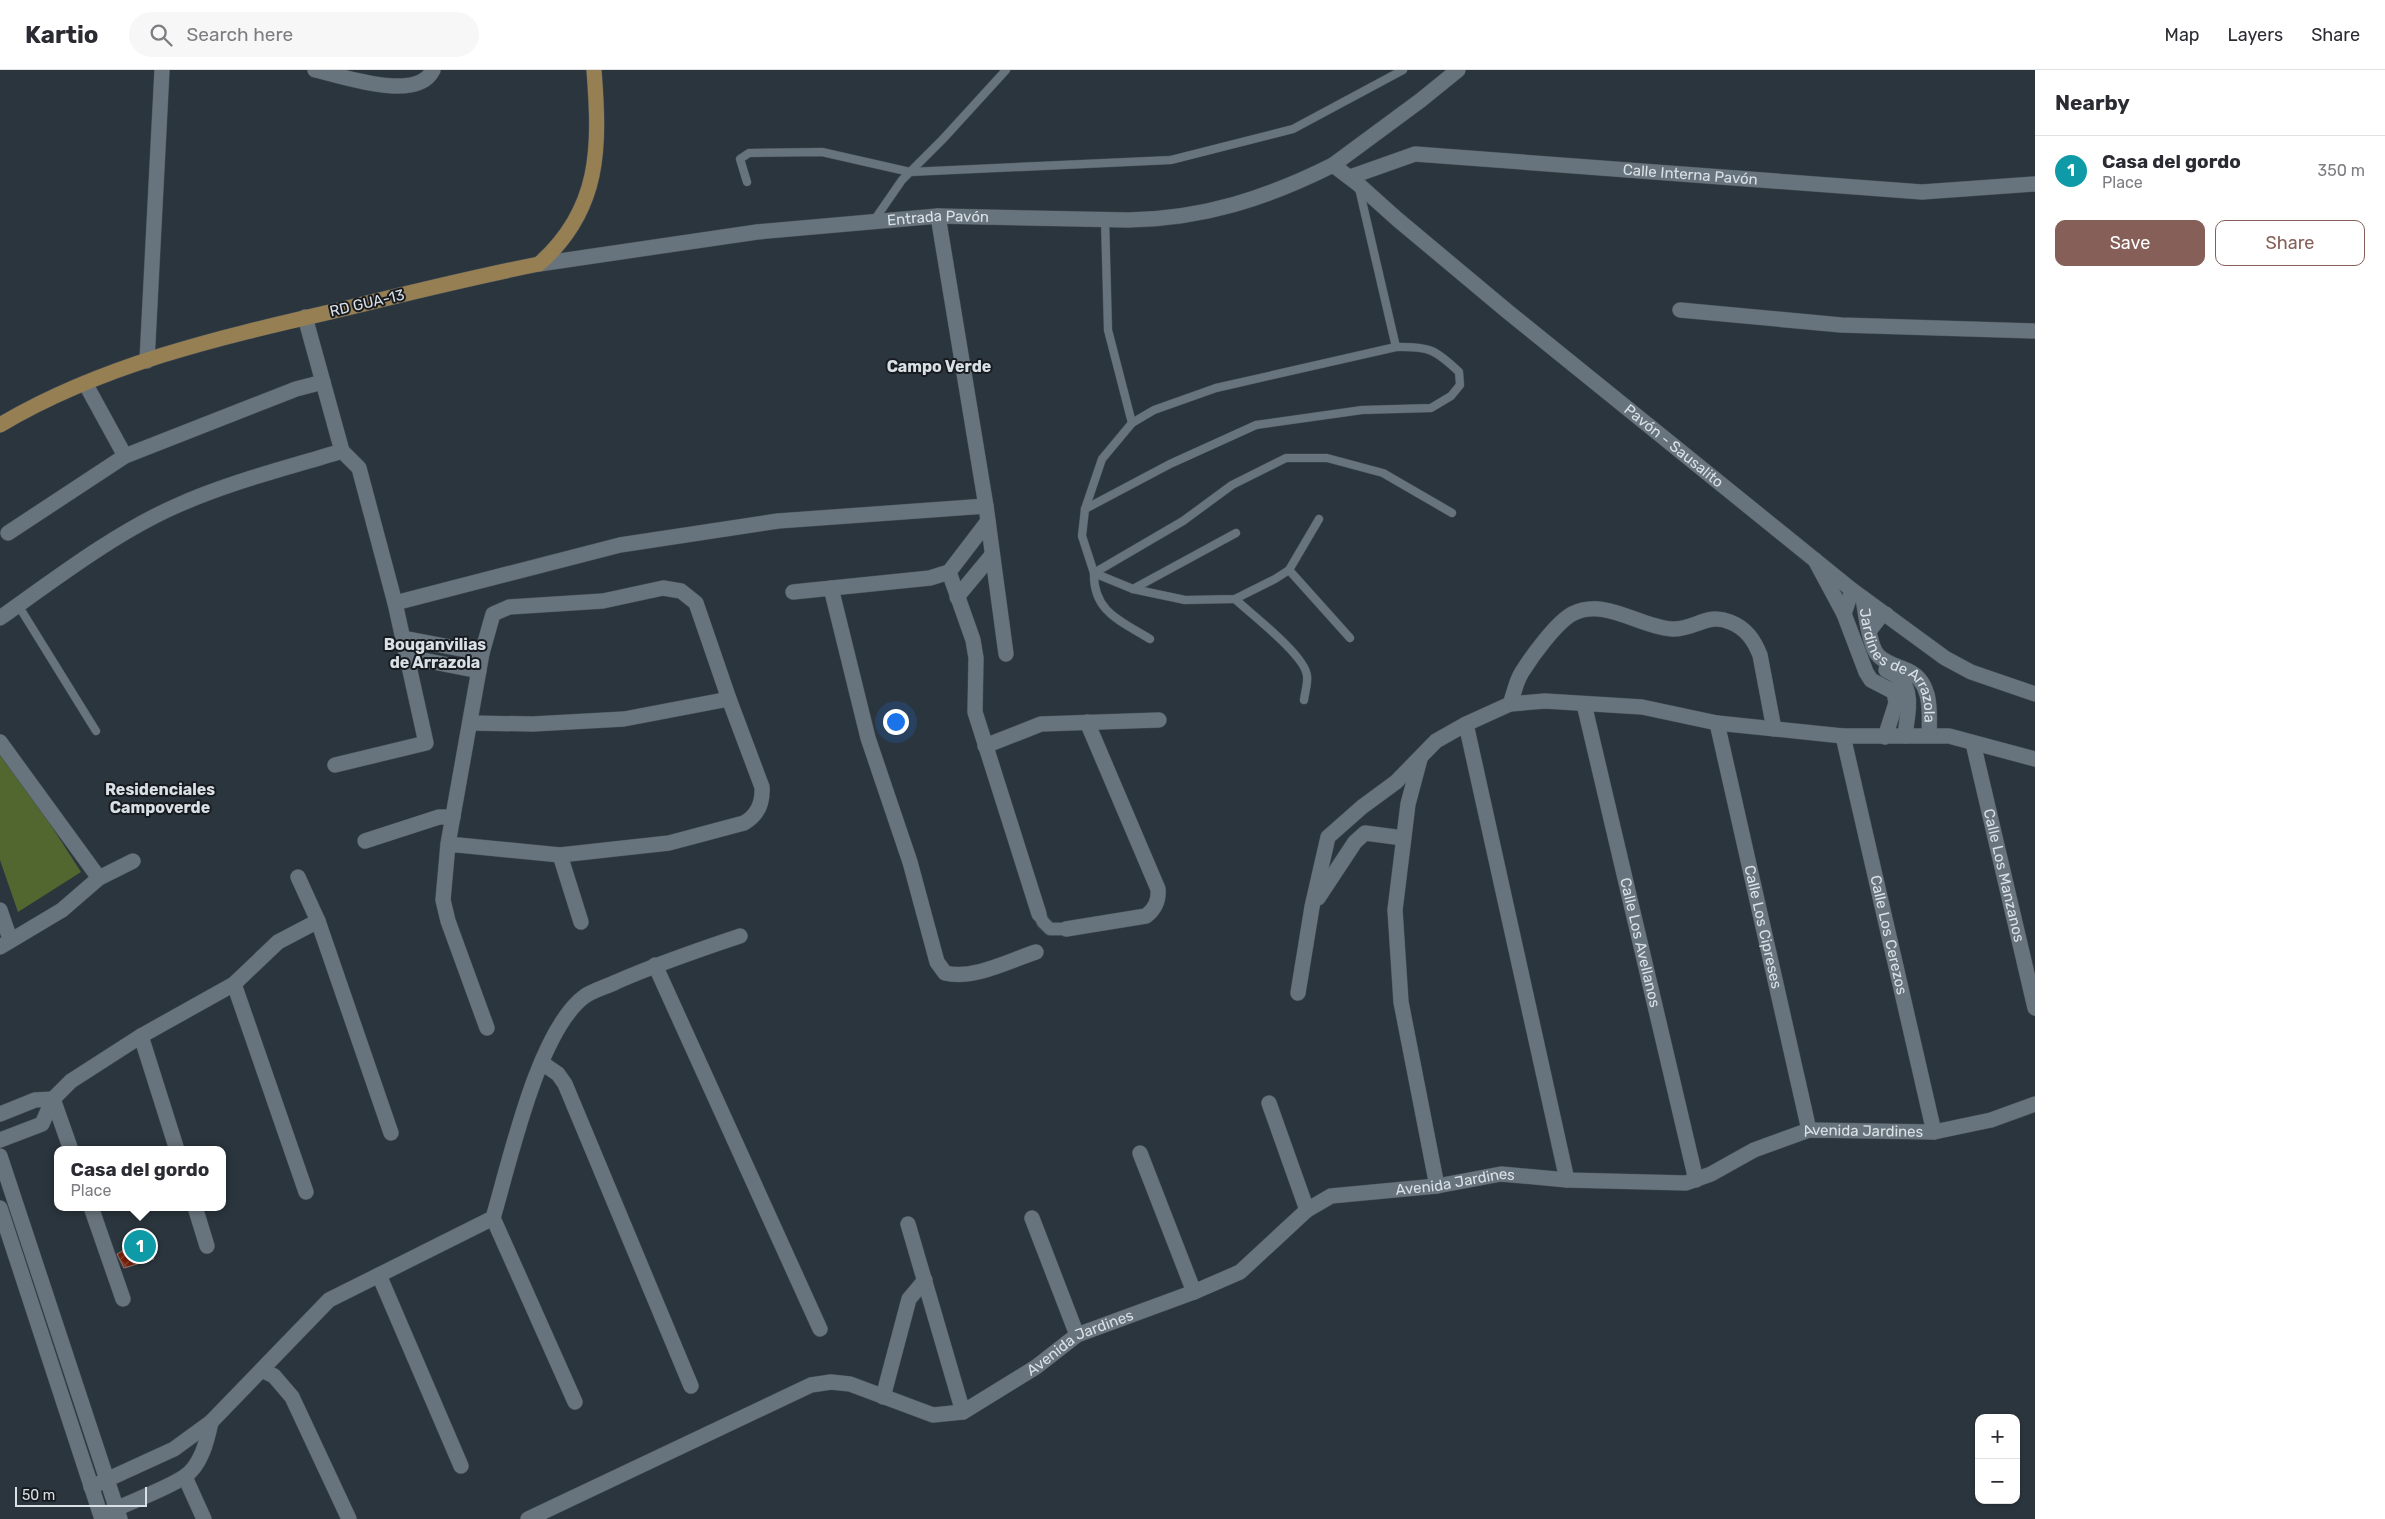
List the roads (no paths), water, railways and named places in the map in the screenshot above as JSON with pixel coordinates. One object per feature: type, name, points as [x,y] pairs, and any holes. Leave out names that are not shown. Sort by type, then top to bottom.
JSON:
[{"type":"main road","points":[[539,264],[565,238],[574,224],[589,189],[594,167],[598,126],[594,70]]},
{"type":"main road","name":"RD GUA-13","points":[[0,425],[46,399],[147,361],[305,317],[539,264]]},
{"type":"street","points":[[147,361],[162,70]]},
{"type":"street","points":[[315,70],[398,87],[420,84],[433,70]]},
{"type":"street","name":"Entrada Pavón","points":[[539,264],[758,232],[938,216],[1157,219],[1196,215],[1232,206],[1274,191],[1333,164],[1421,100],[1458,70]]},
{"type":"street","name":"Calle Interna Pavón","points":[[1354,180],[1415,154],[1922,192],[2035,184]]},
{"type":"street","name":"Pavón - Sausalito","points":[[1333,164],[1507,311],[1857,594],[1945,658],[1971,672],[2035,694]]},
{"type":"street","points":[[938,216],[987,513],[1006,654]]},
{"type":"street","points":[[1680,310],[1841,325],[2035,331]]},
{"type":"street","points":[[305,317],[342,451],[359,468],[404,638],[426,743],[335,765]]},
{"type":"street","points":[[8,533],[125,456],[296,389],[323,382]]},
{"type":"street","points":[[85,383],[125,456]]},
{"type":"street","points":[[0,618],[18,604],[122,536],[174,506],[206,493],[342,451]]},
{"type":"street","points":[[793,592],[930,578],[949,572],[987,513]]},
{"type":"street","points":[[395,603],[620,545],[778,521],[987,513]]},
{"type":"street","points":[[957,597],[992,555]]},
{"type":"street","name":"Jardines de Arrazola","points":[[1814,559],[1844,614],[1861,663],[1872,680],[1894,692],[1896,703],[1885,737]]},
{"type":"street","points":[[949,572],[973,640],[976,658],[974,712],[1039,914],[1043,922],[1050,929],[1146,916],[1154,909],[1158,900],[1158,889],[1087,722]]},
{"type":"street","points":[[448,844],[560,855],[669,842],[744,823],[750,819],[762,802],[762,787],[696,603],[681,591],[663,588],[603,601],[509,607],[493,614],[482,653],[448,844],[443,900],[448,921],[487,1028]]},
{"type":"street","points":[[831,588],[868,738],[910,862],[937,962],[945,973],[956,975],[972,973],[1036,952]]},
{"type":"street","points":[[1844,614],[1857,594]]},
{"type":"street","name":"Jardines de Arrazola","points":[[1857,594],[1877,654],[1895,666],[1917,676],[1922,681],[1930,710],[1929,734]]},
{"type":"street","points":[[1510,704],[1521,673],[1565,619],[1582,610],[1600,609],[1672,629],[1685,628],[1710,618],[1721,619],[1741,628],[1756,644],[1760,655],[1774,729]]},
{"type":"street","points":[[1869,631],[1880,617],[1886,614]]},
{"type":"street","points":[[404,638],[482,653]]},
{"type":"street","points":[[1859,654],[1875,665],[1897,674],[1907,688],[1905,736]]},
{"type":"street","points":[[408,657],[479,671]]},
{"type":"street","points":[[470,722],[533,724],[624,719],[729,699]]},
{"type":"street","points":[[1298,993],[1312,908],[1328,837],[1356,812],[1396,782],[1436,741],[1466,724],[1510,704],[1544,701],[1642,707],[1717,723],[1843,736],[1885,737],[1929,734],[1950,736],[2035,759]]},
{"type":"street","name":"Calle Los Avellanos","points":[[1584,704],[1696,1180]]},
{"type":"street","points":[[985,746],[1041,724],[1159,720]]},
{"type":"street","name":"Calle Los Cipreses","points":[[1717,723],[1809,1130]]},
{"type":"street","points":[[1466,724],[1567,1180]]},
{"type":"street","name":"Calle Los Cerezos","points":[[1843,736],[1934,1132]]},
{"type":"street","points":[[0,742],[99,878]]},
{"type":"street","name":"Calle Los Manzanos","points":[[1973,743],[2035,1008]]},
{"type":"street","points":[[1421,758],[1408,804],[1395,910],[1401,1002],[1437,1186]]},
{"type":"street","points":[[365,842],[439,817],[453,817]]},
{"type":"street","points":[[1312,908],[1355,842],[1366,833],[1403,838]]},
{"type":"street","points":[[560,855],[581,922]]},
{"type":"street","points":[[0,910],[5,943],[62,910],[99,878],[133,861]]},
{"type":"street","points":[[298,877],[318,921],[391,1133]]},
{"type":"street","points":[[0,1140],[42,1124],[53,1099],[70,1081],[141,1036],[234,984],[278,942],[318,921]]},
{"type":"street","points":[[575,1402],[493,1218],[529,1095],[556,1030],[566,1015],[585,996],[655,965],[740,936]]},
{"type":"street","points":[[655,965],[820,1329]]},
{"type":"street","points":[[234,984],[306,1192]]},
{"type":"street","points":[[141,1036],[176,1146]]},
{"type":"street","points":[[542,1063],[558,1074],[565,1084],[691,1386]]},
{"type":"street","points":[[0,1114],[35,1100],[53,1099]]},
{"type":"street","points":[[53,1099],[70,1146]]},
{"type":"street","points":[[1269,1103],[1307,1210]]},
{"type":"street","name":"Avenida Jardines","points":[[528,1519],[812,1385],[830,1382],[850,1384],[923,1412],[942,1416],[963,1412],[1036,1367],[1077,1335],[1194,1292],[1240,1272],[1307,1210],[1331,1196],[1437,1186],[1501,1174],[1567,1180],[1686,1182],[1696,1180],[1754,1150],[1809,1130],[1934,1132],[1991,1120],[2035,1104]]},
{"type":"street","points":[[1140,1153],[1194,1292]]},
{"type":"street","points":[[0,1156],[119,1514]]},
{"type":"street","points":[[0,1208],[102,1517],[119,1514],[185,1477],[198,1461],[207,1442],[211,1422]]},
{"type":"street","points":[[92,1211],[123,1299]]},
{"type":"street","points":[[196,1211],[207,1246]]},
{"type":"street","points":[[92,1487],[174,1449],[211,1422],[329,1300],[493,1218]]},
{"type":"street","points":[[1032,1218],[1077,1335]]},
{"type":"street","points":[[908,1224],[963,1412]]},
{"type":"street","points":[[379,1275],[462,1466]]},
{"type":"street","points":[[883,1397],[909,1299],[925,1280]]},
{"type":"street","points":[[262,1370],[274,1376],[292,1396],[349,1519]]},
{"type":"street","points":[[185,1477],[204,1519]]},
{"type":"lane","points":[[873,222],[910,172],[1006,70]]},
{"type":"lane","points":[[747,182],[740,160],[743,155],[749,153],[822,152],[910,172],[1171,160],[1293,129],[1403,70]]},
{"type":"lane","points":[[1354,180],[1396,347]]},
{"type":"lane","points":[[1105,219],[1108,330],[1132,423]]},
{"type":"lane","points":[[1085,509],[1170,464],[1256,425],[1362,410],[1431,408],[1451,396],[1460,385],[1459,372],[1446,359],[1422,346],[1396,347],[1216,388],[1154,410],[1132,423],[1102,459],[1085,509],[1082,536],[1094,573],[1097,600],[1106,612],[1150,640]]},
{"type":"lane","points":[[1094,573],[1184,521],[1232,485],[1286,458],[1327,458],[1383,473],[1452,513]]},
{"type":"lane","points":[[1094,573],[1133,589],[1185,600],[1236,598],[1275,580],[1289,570],[1319,519]]},
{"type":"lane","points":[[1133,589],[1236,533]]},
{"type":"lane","points":[[1289,570],[1350,638]]},
{"type":"lane","points":[[1236,598],[1286,643],[1303,665],[1308,675],[1304,700]]},
{"type":"lane","points":[[18,604],[96,730]]},
{"type":"place","name":"Casa del gordo","points":[[140,1246]]},
{"type":"district","name":"Campo Verde","points":[[939,366]]},
{"type":"district","name":"Bouganvilias de Arrazola","points":[[435,653]]},
{"type":"district","name":"Residenciales Campoverde","points":[[160,798]]}]
